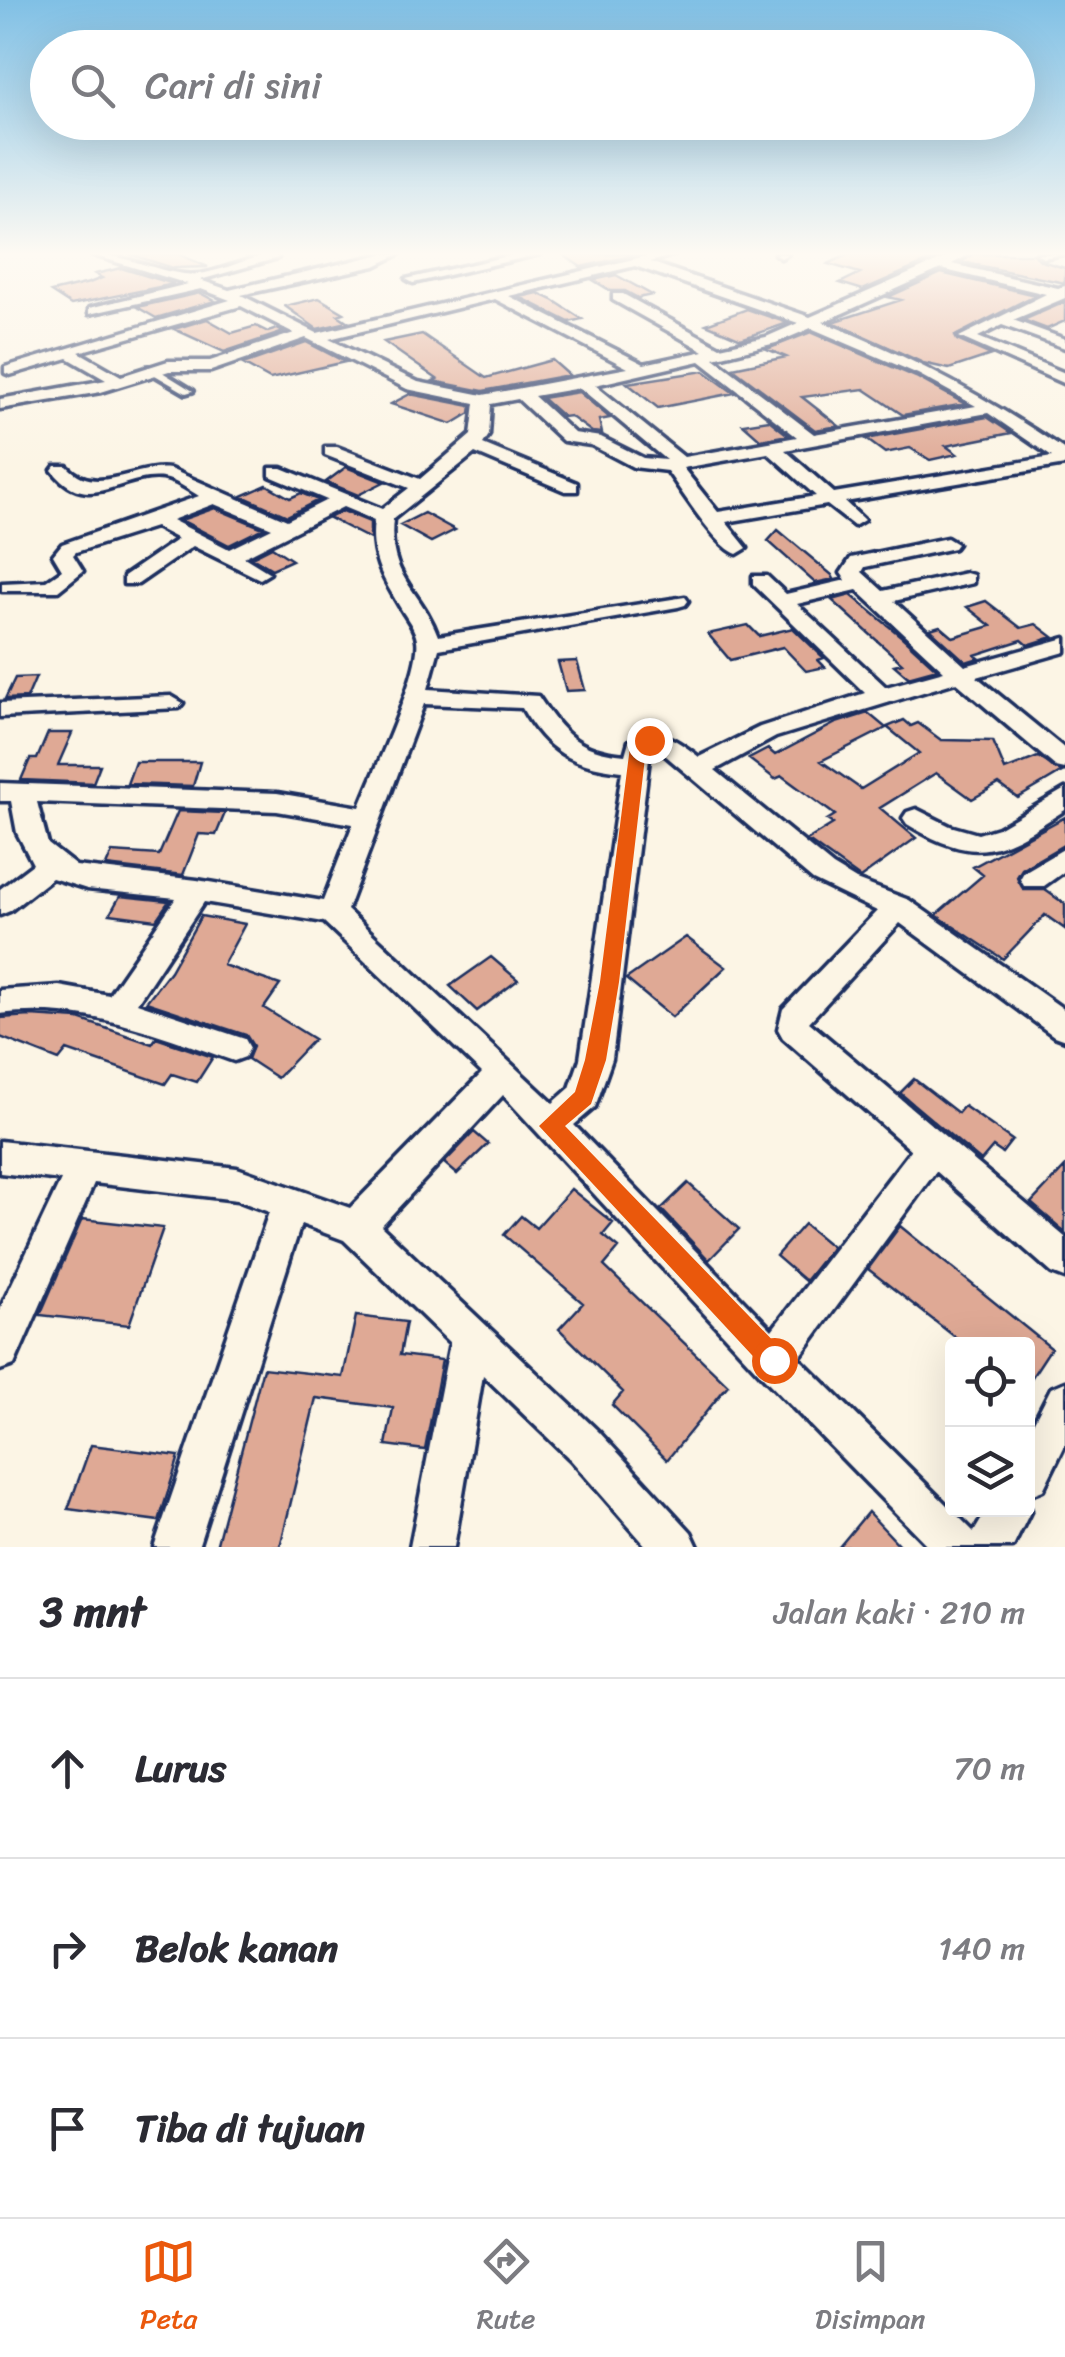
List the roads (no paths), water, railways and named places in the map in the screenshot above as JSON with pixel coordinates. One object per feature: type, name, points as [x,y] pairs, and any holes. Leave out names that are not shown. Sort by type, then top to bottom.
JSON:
[{"type":"street","points":[[70,350],[146,326]]},
{"type":"street","points":[[294,326],[312,335],[358,346],[412,386],[483,400],[712,355],[771,340],[803,326]]},
{"type":"street","points":[[0,404],[119,381],[151,370],[211,366],[354,326]]},
{"type":"street","points":[[558,326],[644,370]]},
{"type":"street","points":[[665,326],[712,355],[811,440]]},
{"type":"street","points":[[818,326],[959,389],[1065,459]]},
{"type":"street","points":[[991,326],[966,337],[1065,379]]},
{"type":"street","points":[[1017,326],[1065,344]]},
{"type":"street","points":[[358,346],[407,334]]},
{"type":"street","points":[[10,370],[70,353],[119,381]]},
{"type":"street","points":[[584,383],[673,460]]},
{"type":"street","points":[[522,394],[569,437],[595,440],[623,458],[672,466],[738,548]]},
{"type":"street","points":[[332,913],[415,696],[429,644],[425,630],[386,566],[382,544],[384,517],[472,446],[480,435],[483,400]]},
{"type":"street","points":[[650,464],[690,462],[991,408]]},
{"type":"street","points":[[1034,438],[1065,432]]},
{"type":"street","points":[[472,446],[571,487]]},
{"type":"street","points":[[772,448],[854,520]]},
{"type":"street","points":[[331,451],[422,486]]},
{"type":"street","points":[[711,519],[1065,459]]},
{"type":"street","points":[[62,470],[74,483],[90,487],[168,473],[288,528]]},
{"type":"street","points":[[276,472],[384,517]]},
{"type":"street","points":[[9,587],[51,587],[66,580],[73,571],[62,555],[70,548],[214,496]]},
{"type":"street","points":[[231,556],[342,500]]},
{"type":"street","points":[[156,520],[260,573]]},
{"type":"street","points":[[131,580],[192,538]]},
{"type":"street","points":[[947,544],[858,562],[851,572],[961,675],[1065,762]]},
{"type":"street","points":[[877,598],[966,578]]},
{"type":"street","points":[[760,580],[880,694]]},
{"type":"street","points":[[782,601],[860,584]]},
{"type":"street","points":[[429,644],[678,601]]},
{"type":"street","points":[[698,768],[768,732],[880,694],[1065,646]]},
{"type":"street","points":[[415,696],[530,701],[546,729],[561,743],[613,762],[636,762]]},
{"type":"street","points":[[0,710],[171,703]]},
{"type":"street","points":[[550,1126],[583,1098],[596,1060],[638,747],[643,742],[660,741],[823,872],[846,887],[899,908],[1065,1027]]},
{"type":"street","points":[[366,817],[264,802],[12,792],[31,839],[49,866],[74,879],[197,890],[332,913],[503,1073],[774,1360],[959,1547]]},
{"type":"street","points":[[916,818],[947,838],[966,845],[988,845],[1065,798]]},
{"type":"street","points":[[1034,880],[1065,858]]},
{"type":"street","points":[[0,904],[49,866]]},
{"type":"street","points":[[116,1010],[197,890]]},
{"type":"street","points":[[899,908],[870,933],[792,1022],[799,1035],[1065,1260]]},
{"type":"street","points":[[0,1002],[54,997],[116,1010],[234,1048]]},
{"type":"street","points":[[356,1228],[503,1073]]},
{"type":"street","points":[[774,1360],[932,1148]]},
{"type":"street","points":[[0,1157],[237,1184],[356,1228],[584,1446],[676,1547]]},
{"type":"street","points":[[0,1351],[85,1166]]},
{"type":"street","points":[[176,1547],[290,1202]]},
{"type":"street","points":[[432,1547],[470,1337]]},
{"type":"street","points":[[1035,1461],[1065,1402]]},
{"type":"street","points":[[990,1547],[1006,1517]]},
{"type":"lane","points":[[151,370],[189,391]]}]
